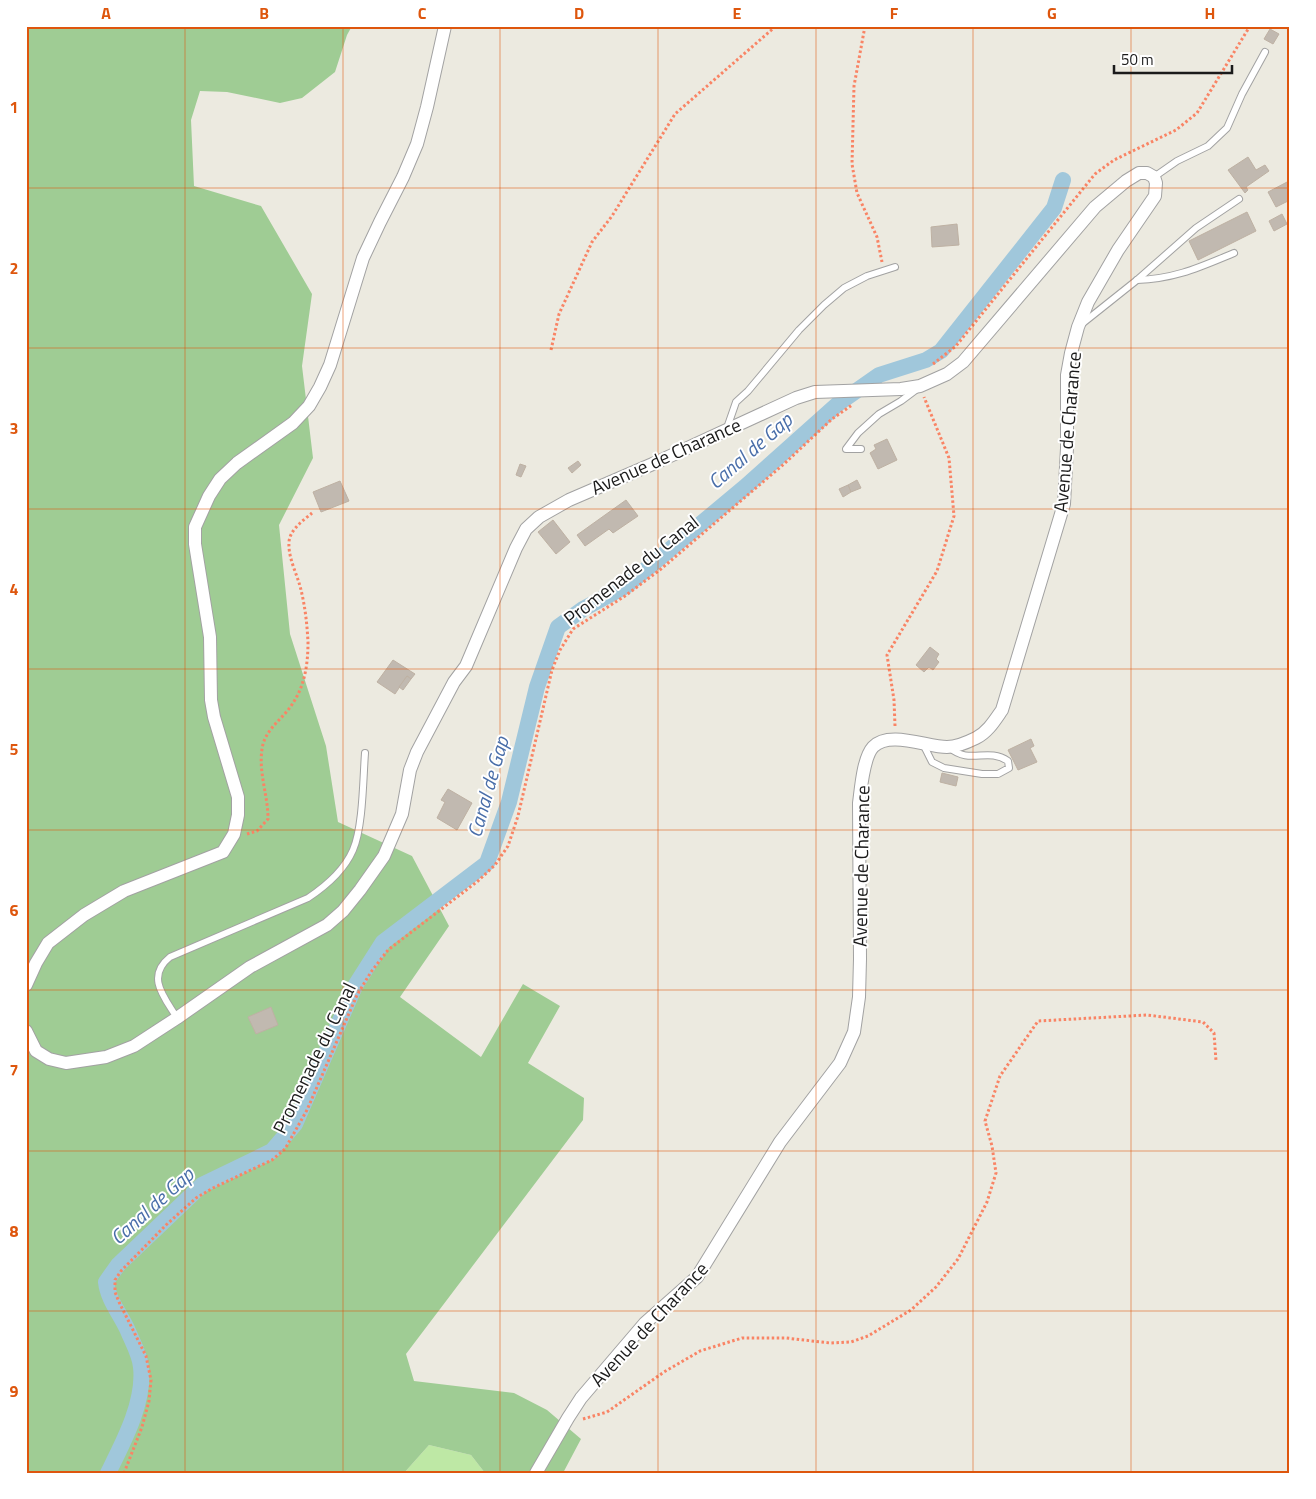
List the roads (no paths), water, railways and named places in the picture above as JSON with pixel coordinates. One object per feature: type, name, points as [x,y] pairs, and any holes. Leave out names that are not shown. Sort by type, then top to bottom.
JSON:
[{"type":"street","points":[[26,985],[48,943],[84,915],[124,891],[222,852],[234,834],[238,815],[238,797],[214,717],[211,700],[210,637],[194,527],[209,496],[220,479],[237,463],[293,422],[309,406],[320,387],[330,365],[363,258],[417,144],[445,26]]},
{"type":"street","name":"Avenue de Charance","points":[[26,1031],[36,1051],[49,1059],[66,1063],[106,1057],[134,1046],[250,967],[327,925],[349,904],[384,856],[402,814],[410,770],[416,752],[454,682],[466,666],[516,548],[526,529],[539,517],[569,500],[796,398],[815,392],[920,386],[947,374],[963,362],[1095,207],[1126,181],[1139,173],[1147,173],[1154,177],[1156,183],[1155,196],[1118,250],[1088,302],[1078,327],[1067,375],[1067,472],[1064,504],[1002,710],[990,727],[978,738],[962,744],[948,747],[896,739],[883,741],[873,746],[868,754],[859,803],[859,997],[854,1032],[840,1063],[780,1142],[698,1277],[645,1323],[581,1398],[536,1473]]},
{"type":"lane","points":[[1154,177],[1177,161],[1208,146],[1227,128],[1242,94],[1266,52]]},
{"type":"lane","points":[[1078,327],[1137,280],[1196,228],[1239,199]]},
{"type":"lane","points":[[1137,280],[1160,279],[1182,274],[1234,253]]},
{"type":"lane","points":[[727,430],[736,402],[748,391],[812,317],[844,288],[867,276],[895,266]]},
{"type":"lane","points":[[861,449],[846,449],[858,433],[879,414],[902,401],[920,386]]},
{"type":"lane","points":[[923,743],[932,762],[944,768],[982,774],[998,774],[1009,768],[1008,761],[1001,756],[966,757],[958,755],[948,747]]},
{"type":"lane","points":[[177,1018],[158,986],[160,967],[165,961],[170,957],[308,898],[324,888],[347,861],[354,849],[359,829],[365,753]]},
{"type":"waterway","name":"Canal de Gap","points":[[108,1473],[132,1422],[140,1394],[141,1367],[138,1354],[112,1301],[106,1282],[118,1265],[202,1185],[272,1151],[295,1124],[355,986],[383,942],[487,863],[509,802],[537,687],[558,627],[583,609],[626,586],[745,487],[839,403],[879,375],[926,360],[941,351],[1054,208],[1063,180]]}]
